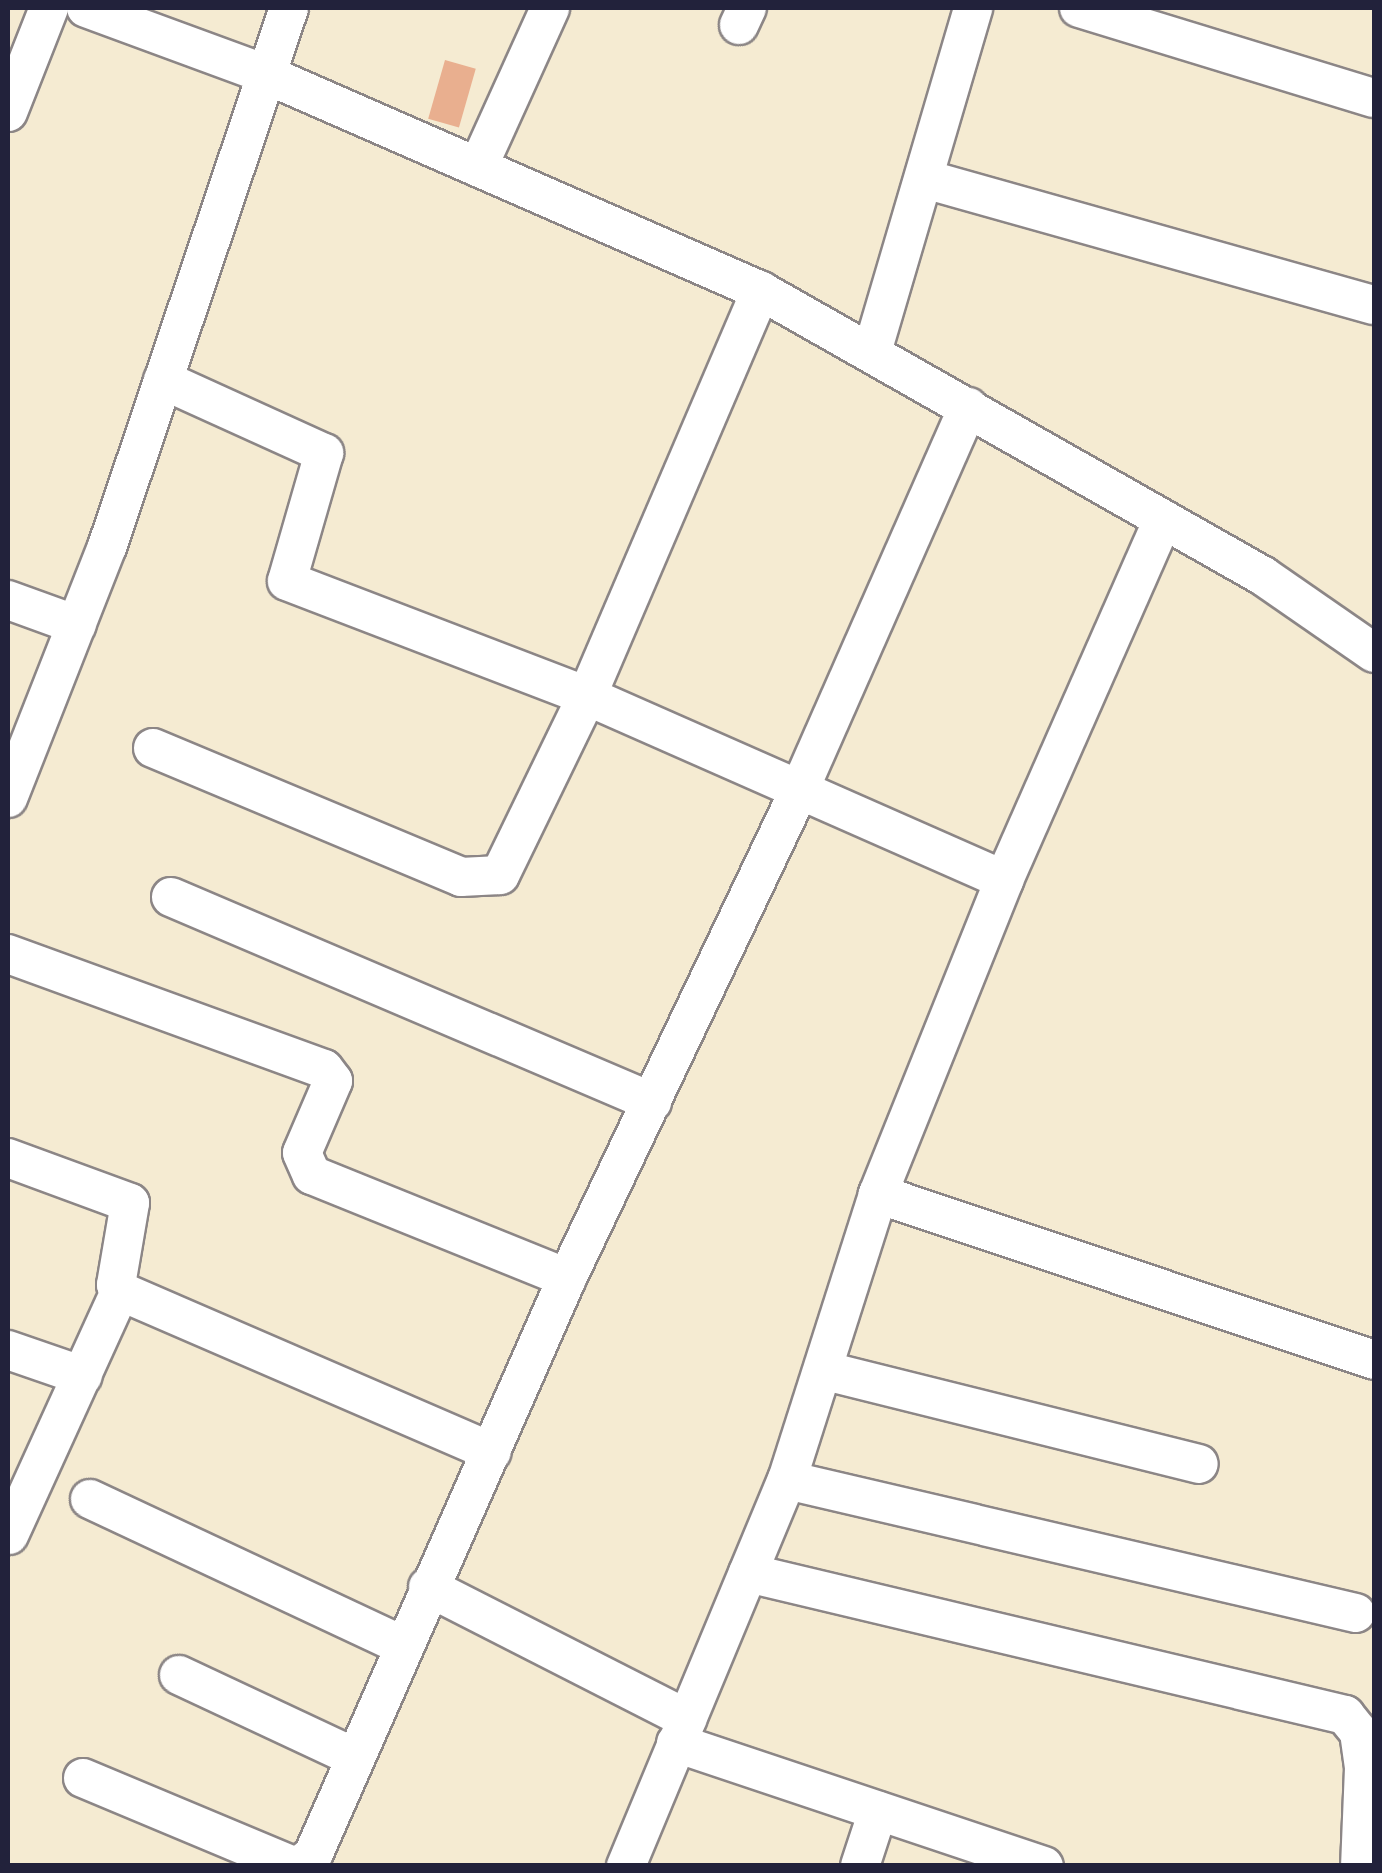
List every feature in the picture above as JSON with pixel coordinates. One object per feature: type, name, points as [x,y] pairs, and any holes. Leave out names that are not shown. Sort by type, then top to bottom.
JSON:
[{"type":"street","points":[[8,112],[49,8]]},
{"type":"street","points":[[86,8],[265,74],[760,291],[1263,576],[1374,653]]},
{"type":"street","points":[[8,798],[76,624],[290,8]]},
{"type":"street","points":[[478,166],[550,8]]},
{"type":"street","points":[[872,352],[972,8]]},
{"type":"street","points":[[1078,8],[1374,98]]},
{"type":"street","points":[[925,179],[1374,305]]},
{"type":"street","points":[[153,748],[461,877],[488,880],[510,860],[587,696],[760,291]]},
{"type":"street","points":[[163,380],[324,453],[287,581],[587,696],[798,793],[1004,880]]},
{"type":"street","points":[[83,1778],[296,1866],[313,1855],[352,1756],[568,1278],[798,793],[968,407]]},
{"type":"street","points":[[626,1866],[787,1480],[826,1372],[878,1194],[1004,880],[1163,519]]},
{"type":"street","points":[[8,600],[76,624]]},
{"type":"street","points":[[171,897],[652,1102]]},
{"type":"street","points":[[8,954],[324,1069],[333,1081],[302,1153],[312,1175],[568,1278]]},
{"type":"street","points":[[8,1158],[130,1202],[116,1285],[120,1292],[492,1452]]},
{"type":"street","points":[[878,1194],[1374,1360]]},
{"type":"street","points":[[9,1535],[120,1292]]},
{"type":"street","points":[[8,1350],[83,1376]]},
{"type":"street","points":[[826,1372],[1199,1464]]},
{"type":"street","points":[[787,1480],[1356,1614]]},
{"type":"street","points":[[90,1499],[402,1645]]},
{"type":"street","points":[[748,1573],[1345,1716],[1359,1732],[1369,1768],[1360,1866]]},
{"type":"street","points":[[428,1588],[682,1731],[878,1811],[1044,1866]]},
{"type":"street","points":[[180,1675],[352,1756]]},
{"type":"street","points":[[860,1866],[878,1811]]},
{"type":"building","points":[[445,60],[476,69],[459,127],[428,119]]}]
